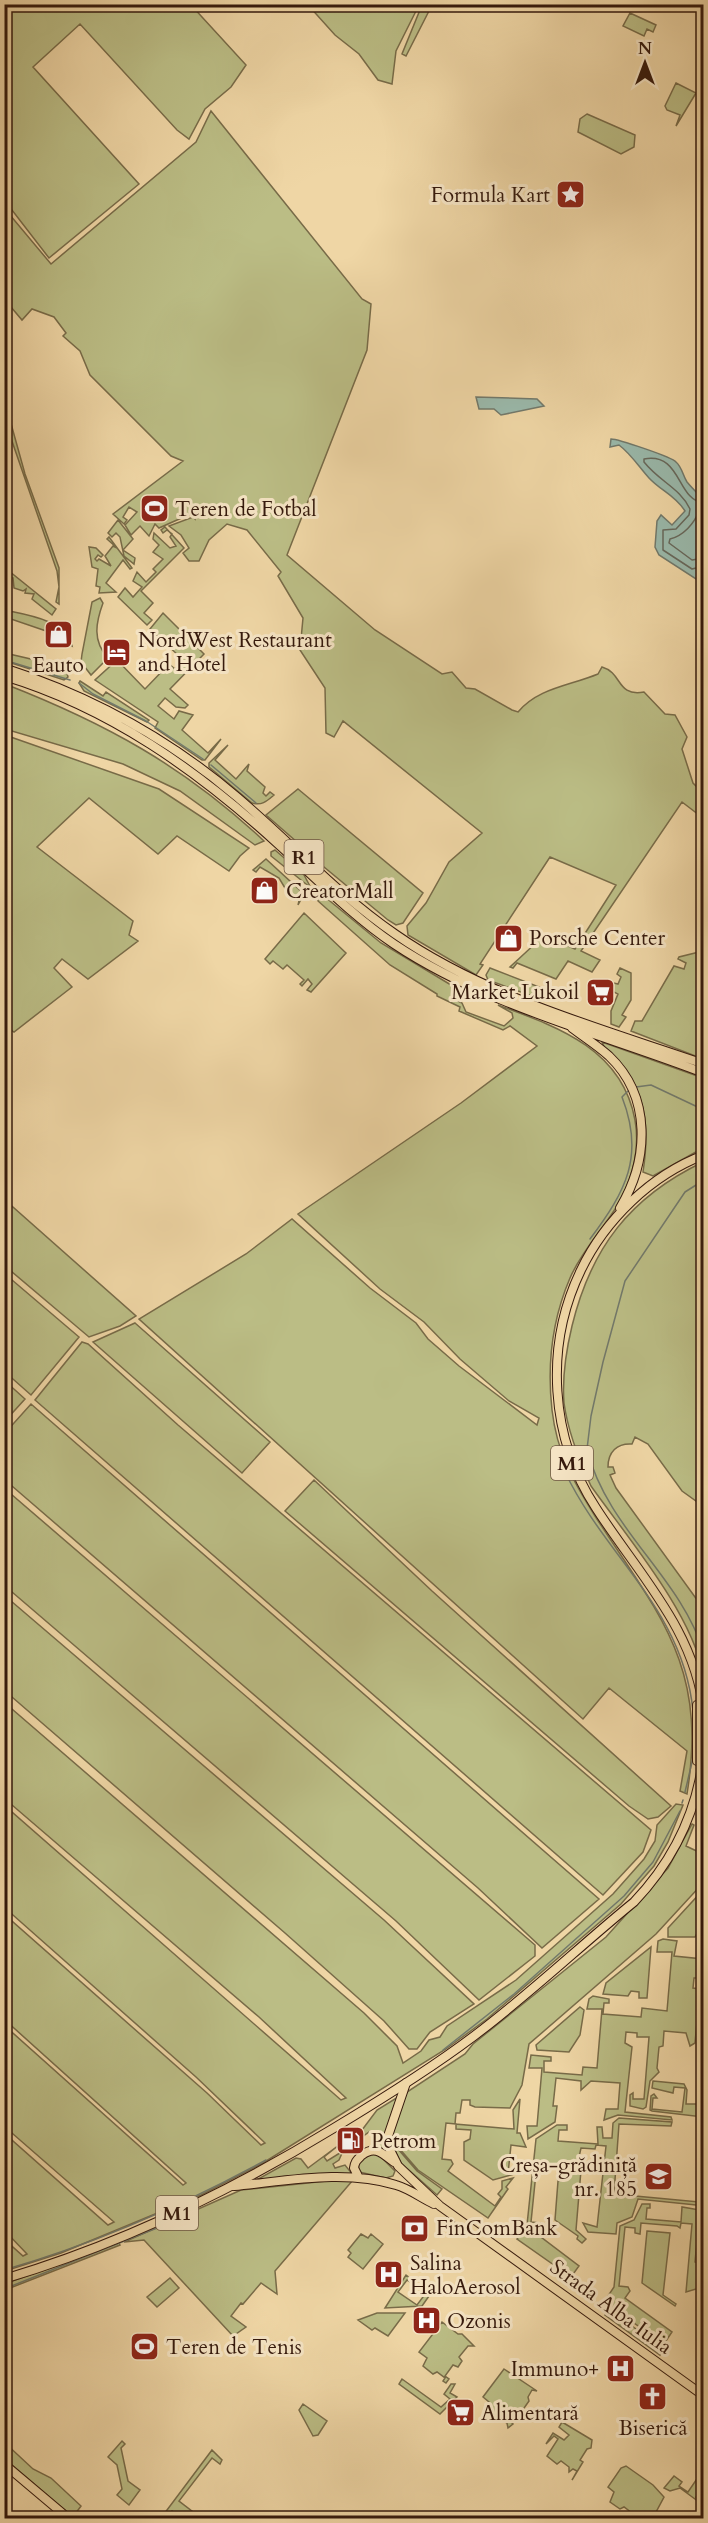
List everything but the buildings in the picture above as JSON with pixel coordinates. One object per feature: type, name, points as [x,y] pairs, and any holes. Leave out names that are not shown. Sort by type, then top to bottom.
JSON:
[{"type":"highway","name":"R1","points":[[4,668],[97,704],[164,742],[218,781],[368,914],[419,951],[477,982],[704,1072]]},
{"type":"highway","name":"R1","points":[[4,676],[101,715],[168,754],[231,801],[353,912],[425,964],[476,989],[564,1023],[704,1064]]},
{"type":"highway","points":[[564,1023],[616,1065],[629,1083],[640,1113],[643,1135],[639,1163],[628,1196],[615,1217]]},
{"type":"highway","name":"M1","points":[[704,1155],[660,1179],[615,1217],[585,1261],[563,1318],[557,1366],[560,1419],[581,1483],[599,1513],[672,1616],[688,1652],[699,1687],[704,1714]]},
{"type":"highway","name":"M1","points":[[699,1687],[704,1698]]},
{"type":"highway","name":"M1","points":[[658,1874],[684,1831],[702,1782],[699,1687]]},
{"type":"highway","name":"M1","points":[[612,1920],[655,1870],[682,1820],[698,1757],[699,1687]]},
{"type":"highway","name":"M1","points":[[4,2279],[100,2246],[234,2186],[282,2160],[406,2083],[502,2014],[634,1902],[672,1858],[687,1829],[702,1782],[704,1752]]},
{"type":"highway","name":"M1","points":[[612,1920],[646,1885],[668,1855],[702,1782]]},
{"type":"main road","points":[[385,2182],[395,2179],[398,2175],[397,2165],[388,2143],[389,2129],[406,2083]]},
{"type":"main road","points":[[359,2178],[354,2168],[355,2161],[369,2150],[378,2151],[397,2165]]},
{"type":"main road","name":"Strada Alba Iulia","points":[[397,2165],[440,2206],[704,2396]]},
{"type":"main road","name":"Strada Alba Iulia","points":[[234,2186],[324,2178],[359,2178],[385,2182],[440,2206]]},
{"type":"main road","points":[[4,2464],[68,2518]]},
{"type":"green space","points":[[5,4],[191,5],[246,65],[231,87],[205,109],[189,139],[177,130],[80,24],[33,67],[139,184],[49,258],[5,201]]},
{"type":"green space","points":[[408,4],[415,8],[419,5],[396,51],[392,84],[378,80],[359,54],[335,35],[308,5]]},
{"type":"green space","points":[[422,5],[432,5],[406,56],[402,54]]},
{"type":"green space","points":[[630,13],[656,25],[653,32],[647,29],[644,36],[623,26]]},
{"type":"green space","points":[[676,83],[696,93],[676,126],[680,115],[667,110],[665,106]]},
{"type":"green space","points":[[211,111],[362,299],[371,304],[367,350],[287,555],[375,630],[442,674],[452,672],[466,688],[475,689],[512,710],[518,712],[544,693],[598,674],[602,667],[609,670],[624,688],[635,693],[644,692],[665,714],[675,715],[687,737],[682,749],[693,783],[703,793],[703,818],[682,802],[581,951],[600,960],[592,972],[568,961],[556,979],[517,963],[513,968],[510,967],[537,942],[538,933],[575,949],[616,885],[550,857],[480,964],[483,965],[476,975],[408,935],[407,926],[426,903],[449,862],[482,833],[343,721],[334,737],[326,733],[325,688],[300,650],[303,618],[278,576],[281,572],[247,530],[227,524],[209,540],[199,561],[189,561],[183,553],[189,548],[181,535],[169,526],[193,517],[195,519],[195,512],[159,528],[155,524],[149,536],[140,526],[131,535],[125,525],[137,512],[129,507],[123,517],[127,520],[124,524],[113,514],[183,461],[171,456],[90,375],[80,351],[63,336],[66,333],[54,317],[32,309],[22,320],[5,300],[5,209],[51,264],[196,142]]},
{"type":"green space","points":[[587,114],[635,135],[634,147],[621,154],[578,132],[580,119]]},
{"type":"green space","points":[[5,402],[25,474],[59,568],[59,587],[57,571],[5,421]]},
{"type":"green space","points":[[118,520],[133,539],[123,550],[135,558],[134,564],[124,556],[120,537],[116,533],[112,537],[108,533]]},
{"type":"green space","points":[[154,533],[170,548],[176,546],[170,537],[172,534],[184,548],[141,591],[153,603],[144,613],[152,620],[147,625],[118,597],[125,588],[133,597],[142,587],[133,581],[137,572],[146,582],[156,572],[153,569],[163,559],[153,552],[159,545],[153,539]]},
{"type":"green space","points":[[109,537],[132,568],[130,569],[123,560],[106,583],[116,592],[99,593],[100,587],[96,586],[98,569],[92,567],[89,547],[96,548],[103,555],[101,557],[98,555],[95,559],[97,561],[99,559],[111,566],[105,556],[113,546],[117,548],[107,539]]},
{"type":"green space","points":[[4,567],[56,609],[52,615],[32,599],[34,594],[25,593],[26,589],[23,591],[14,588],[13,578],[5,578]]},
{"type":"green space","points":[[59,587],[59,604],[56,602]]},
{"type":"green space","points":[[100,598],[103,603],[97,631],[99,645],[108,658],[91,675],[81,662],[92,602]]},
{"type":"green space","points":[[4,610],[44,620],[54,625],[68,637],[72,646],[49,632],[5,617]]},
{"type":"green space","points":[[163,613],[204,654],[170,689],[188,705],[185,708],[176,707],[165,698],[158,706],[174,719],[179,711],[193,715],[182,730],[208,753],[221,739],[205,760],[155,728],[158,722],[95,680],[117,660],[145,689],[169,664],[175,669],[181,663],[177,659],[179,656],[150,629]]},
{"type":"green space","points":[[5,653],[65,667],[68,677],[64,680],[5,661]]},
{"type":"green space","points":[[80,681],[103,696],[106,692],[149,720],[147,722],[84,691]]},
{"type":"green space","points":[[5,684],[76,714],[142,749],[204,790],[264,841],[255,845],[180,791],[123,764],[5,729]]},
{"type":"green space","points":[[5,735],[159,789],[249,848],[229,871],[177,836],[158,854],[89,798],[37,847],[133,921],[129,935],[138,941],[88,979],[62,959],[54,968],[72,987],[14,1032],[4,1025]]},
{"type":"green space","points":[[228,745],[215,760],[236,779],[249,764],[247,771],[265,787],[263,793],[266,796],[270,792],[274,795],[267,801],[259,804],[252,803],[209,767],[209,763]]},
{"type":"green space","points":[[298,789],[423,893],[403,923],[396,925],[388,920],[318,862],[306,845],[297,842],[266,815]]},
{"type":"green space","points":[[275,850],[304,875],[311,888],[271,856],[271,852]]},
{"type":"green space","points":[[266,859],[304,894],[298,905],[299,901],[285,888],[279,878],[260,867],[256,872],[253,870]]},
{"type":"green space","points":[[325,897],[381,943],[456,988],[454,999],[462,1003],[466,1012],[504,1026],[513,1018],[512,1013],[498,1005],[543,1022],[584,1044],[602,1058],[617,1075],[628,1096],[636,1129],[634,1163],[621,1199],[583,1254],[564,1294],[552,1343],[550,1376],[552,1410],[562,1453],[573,1478],[658,1613],[673,1644],[684,1675],[690,1710],[692,1749],[687,1794],[680,1791],[687,1751],[609,1688],[583,1719],[139,1319],[246,1254],[292,1219],[370,1288],[416,1323],[428,1339],[459,1366],[537,1425],[539,1418],[509,1401],[460,1359],[424,1322],[380,1289],[298,1214],[461,1103],[537,1046],[510,1026],[503,1030],[459,1011],[460,1007],[437,996],[390,965],[318,901]]},
{"type":"green space","points":[[304,913],[346,953],[311,992],[307,990],[312,984],[308,979],[302,986],[300,984],[304,980],[287,965],[283,969],[273,961],[270,964],[265,959]]},
{"type":"green space","points":[[704,951],[703,1059],[631,1031],[635,1021],[642,1021],[674,966],[684,969],[686,963],[678,959],[679,957]]},
{"type":"green space","points":[[490,968],[544,989],[540,999],[488,980],[486,975]]},
{"type":"green space","points":[[620,968],[631,973],[631,1000],[622,1015],[626,1017],[619,1027],[611,1024],[611,1011],[618,994],[610,990],[614,983],[618,984],[621,977],[617,974]]},
{"type":"green space","points":[[602,1042],[703,1078],[703,1148],[653,1176],[643,1172],[646,1130],[642,1103],[631,1077]]},
{"type":"green space","points":[[703,1162],[703,1506],[682,1491],[648,1444],[635,1437],[632,1444],[622,1445],[614,1450],[608,1467],[613,1467],[615,1473],[610,1475],[616,1488],[703,1608],[703,1674],[697,1650],[672,1601],[591,1486],[571,1435],[564,1403],[564,1384],[568,1345],[580,1298],[590,1272],[603,1249],[617,1228],[654,1191]]},
{"type":"green space","points":[[4,1200],[136,1316],[120,1326],[89,1337],[5,1266]]},
{"type":"green space","points":[[5,1274],[79,1337],[31,1395],[5,1372]]},
{"type":"green space","points":[[135,1323],[270,1442],[242,1473],[93,1342]]},
{"type":"green space","points":[[82,1342],[88,1344],[178,1425],[651,1830],[643,1852],[603,1895],[35,1400]]},
{"type":"green space","points":[[5,1381],[25,1399],[5,1421]]},
{"type":"green space","points":[[31,1404],[599,1899],[542,1948],[478,1888],[5,1480],[5,1433]]},
{"type":"green space","points":[[314,1480],[432,1591],[671,1806],[658,1817],[648,1819],[629,1806],[285,1511]]},
{"type":"green space","points":[[4,1488],[535,1945],[535,1956],[479,2000],[396,1921],[5,1586]]},
{"type":"green space","points":[[4,1595],[384,1920],[474,2004],[430,2032],[417,2049],[409,2049],[384,2021],[285,1933],[5,1691]]},
{"type":"green space","points":[[5,1703],[364,2013],[397,2046],[403,2063],[421,2051],[429,2040],[440,2037],[447,2026],[516,1980],[613,1894],[644,1859],[655,1841],[657,1825],[676,1804],[683,1805],[668,1842],[654,1866],[621,1904],[487,2019],[446,2049],[263,2163],[201,2195],[61,2253],[5,2271],[5,2240],[23,2256],[27,2254],[5,2231],[5,2134],[108,2225],[114,2222],[5,2127],[5,2026],[183,2185],[186,2183],[5,2020],[5,1915],[207,2093],[261,2145],[265,2143],[196,2077],[5,1908],[5,1806],[341,2100],[346,2098],[259,2017],[5,1799]]},
{"type":"green space","points":[[692,1824],[694,1825],[686,1846],[703,1854],[703,1883],[656,1934],[529,2044],[522,2085],[510,2108],[475,2107],[470,2105],[470,2100],[462,2100],[460,2113],[456,2113],[455,2124],[446,2123],[442,2159],[451,2160],[453,2164],[448,2171],[495,2206],[501,2197],[498,2194],[502,2189],[502,2181],[513,2178],[488,2218],[418,2170],[392,2140],[395,2123],[407,2092],[465,2054],[473,2044],[606,1937],[668,1868]]},
{"type":"green space","points":[[703,1890],[703,1922],[695,1937],[668,1937],[668,1928]]},
{"type":"green space","points":[[663,1939],[677,1941],[674,1956],[703,1959],[703,1978],[694,1978],[693,1988],[700,1989],[695,2043],[690,2046],[686,2033],[664,2031],[663,2046],[659,2047],[657,2068],[659,2072],[650,2081],[646,2107],[643,2109],[630,2106],[630,2095],[633,2093],[633,2099],[644,2099],[649,2037],[637,2037],[637,2033],[626,2032],[625,2043],[632,2047],[625,2112],[671,2117],[672,2120],[618,2115],[604,2120],[606,2109],[618,2109],[620,2083],[591,2081],[581,2090],[581,2081],[556,2078],[553,2106],[557,2106],[555,2122],[528,2139],[527,2126],[537,2126],[542,2068],[529,2068],[531,2055],[551,2057],[551,2061],[544,2061],[544,2072],[582,2075],[583,2067],[597,2068],[602,2009],[587,2009],[589,1999],[593,1996],[609,1999],[609,2003],[604,2003],[603,2014],[641,2017],[642,2008],[667,2011],[672,1952],[657,1952],[658,1941]]},
{"type":"green space","points":[[651,1947],[647,1998],[639,1998],[639,1992],[631,1991],[628,1996],[603,1994],[606,1983]]},
{"type":"green space","points":[[580,2007],[584,2010],[580,2035],[569,2052],[537,2050],[536,2045]]},
{"type":"green space","points":[[653,2081],[684,2084],[687,2090],[686,2104],[703,2104],[703,2117],[650,2110],[651,2096],[654,2094],[657,2098],[653,2098],[652,2109],[682,2112],[685,2088],[674,2087],[673,2093],[652,2088]]},
{"type":"green space","points":[[398,2097],[386,2131],[389,2156],[374,2142],[375,2138],[369,2132],[362,2137],[359,2134],[377,2110]]},
{"type":"green space","points":[[520,2099],[517,2133],[520,2133],[526,2147],[511,2145],[508,2174],[511,2175],[493,2180],[464,2160],[464,2142],[470,2139],[471,2130],[456,2129],[456,2124],[514,2129],[513,2110]]},
{"type":"green space","points":[[619,2118],[672,2122],[671,2126],[619,2124],[614,2194],[699,2202],[703,2160],[701,2201],[696,2205],[638,2199],[632,2217],[617,2223],[616,2234],[588,2232],[583,2223],[597,2227],[606,2146],[596,2145],[595,2149],[581,2148],[576,2230],[586,2239],[582,2243],[577,2239],[578,2236],[555,2220],[558,2181],[562,2181],[563,2172],[558,2172],[558,2168],[547,2167],[547,2164],[537,2163],[531,2222],[540,2223],[542,2227],[537,2234],[579,2266],[571,2277],[517,2239],[527,2225],[536,2139],[557,2125],[567,2125],[567,2130],[559,2130],[558,2141],[598,2144],[597,2127],[602,2127],[603,2138],[612,2138],[613,2123]]},
{"type":"green space","points":[[391,2141],[417,2171],[442,2189],[437,2195],[400,2162]]},
{"type":"green space","points":[[339,2145],[324,2157],[327,2161],[343,2151],[339,2160],[333,2164],[335,2168],[345,2165],[353,2175],[253,2182],[296,2158],[301,2159],[308,2168]]},
{"type":"green space","points":[[370,2153],[377,2153],[395,2171],[393,2176],[386,2178],[359,2172],[358,2162]]},
{"type":"green space","points":[[353,2180],[275,2271],[277,2294],[261,2283],[231,2316],[246,2327],[233,2336],[144,2240],[124,2242],[241,2190]]},
{"type":"green space","points":[[642,2204],[650,2204],[650,2208],[647,2208],[646,2219],[681,2222],[682,2207],[700,2210],[695,2262],[703,2265],[703,2287],[686,2292],[692,2224],[681,2223],[680,2228],[641,2223],[640,2234],[635,2233],[635,2228],[625,2227],[619,2286],[628,2287],[630,2291],[625,2298],[672,2332],[664,2344],[604,2302],[614,2287],[620,2226],[634,2220]]},
{"type":"green space","points":[[647,2231],[670,2233],[663,2295],[676,2304],[675,2306],[642,2283]]},
{"type":"green space","points":[[361,2234],[368,2238],[371,2234],[383,2244],[363,2269],[348,2257],[351,2253],[348,2250]]},
{"type":"green space","points":[[119,2243],[120,2245],[5,2290],[4,2284]]},
{"type":"green space","points":[[406,2275],[415,2282],[414,2284],[407,2280],[398,2292],[417,2305],[426,2293],[418,2287],[421,2285],[428,2291],[429,2296],[422,2306],[385,2308]]},
{"type":"green space","points":[[170,2278],[179,2288],[157,2307],[147,2297]]},
{"type":"green space","points":[[609,2309],[663,2349],[660,2355],[605,2315]]},
{"type":"green space","points":[[377,2313],[405,2313],[388,2336],[375,2328],[372,2330],[358,2320]]},
{"type":"green space","points":[[442,2322],[458,2334],[462,2334],[474,2346],[468,2346],[459,2357],[462,2361],[458,2367],[453,2365],[445,2376],[449,2379],[446,2383],[443,2381],[445,2378],[437,2372],[433,2374],[423,2366],[427,2358],[419,2352]]},
{"type":"green space","points":[[504,2369],[537,2391],[532,2390],[528,2397],[529,2401],[522,2411],[518,2410],[510,2421],[513,2424],[508,2428],[507,2423],[485,2411],[489,2402],[483,2397]]},
{"type":"green space","points":[[402,2379],[441,2407],[450,2399],[444,2394],[451,2384],[455,2384],[450,2393],[457,2397],[440,2414],[399,2384]]},
{"type":"green space","points":[[303,2404],[327,2421],[318,2435],[313,2436],[299,2410]]},
{"type":"green space","points":[[562,2422],[592,2440],[591,2448],[587,2449],[580,2460],[583,2462],[572,2480],[577,2471],[573,2469],[569,2472],[569,2467],[561,2461],[557,2464],[547,2456],[558,2439],[554,2436],[546,2444],[553,2433],[564,2440],[569,2435],[559,2427]]},
{"type":"green space","points":[[122,2441],[125,2444],[121,2448],[128,2481],[140,2490],[129,2505],[117,2495],[122,2489],[117,2465],[108,2457]]},
{"type":"green space","points":[[4,2442],[33,2469],[51,2478],[81,2506],[73,2517],[5,2459]]},
{"type":"green space","points":[[212,2450],[222,2460],[220,2464],[212,2458],[179,2501],[201,2518],[183,2518],[172,2511],[161,2518]]},
{"type":"green space","points":[[626,2466],[653,2485],[664,2497],[655,2514],[657,2518],[638,2518],[636,2514],[631,2517],[632,2513],[624,2507],[620,2509],[610,2502],[614,2492],[608,2487],[621,2468]]},
{"type":"green space","points":[[703,2470],[703,2486],[696,2497],[699,2502],[680,2488],[670,2491],[664,2488],[674,2476],[682,2482],[679,2486],[688,2492]]},
{"type":"water","points":[[476,397],[537,399],[544,406],[501,415],[494,409],[479,409]]},
{"type":"water","points":[[611,439],[645,449],[676,462],[687,482],[703,499],[703,568],[696,579],[659,555],[655,547],[657,521],[661,515],[672,525],[685,511],[677,501],[649,478],[619,445],[610,447]]},
{"type":"waterway","points":[[4,660],[70,680]]},
{"type":"waterway","points":[[79,683],[93,694],[146,721],[203,759]]},
{"type":"waterway","points":[[211,765],[256,803]]},
{"type":"waterway","points":[[636,1087],[651,1085],[704,1110]]},
{"type":"waterway","points":[[590,1239],[613,1205],[628,1172],[632,1137],[622,1097],[628,1091]]},
{"type":"waterway","points":[[579,1456],[587,1449],[591,1416],[603,1362],[625,1281],[685,1192],[704,1180]]},
{"type":"waterway","points":[[587,1450],[597,1479],[611,1505],[678,1599],[693,1625],[704,1653]]},
{"type":"waterway","points":[[568,1469],[565,1472],[582,1503],[659,1613],[675,1643],[686,1675],[693,1711]]},
{"type":"waterway","points":[[685,1792],[693,1758]]},
{"type":"waterway","points":[[443,2050],[514,1994],[624,1896],[653,1862],[680,1811]]},
{"type":"waterway","points":[[4,2270],[105,2236],[203,2193],[266,2160]]},
{"type":"waterway","points":[[4,2289],[157,2228]]},
{"type":"place","name":"Formula Kart","points":[[571,195]]},
{"type":"place","name":"Teren de Fotbal","points":[[154,509]]},
{"type":"place","name":"Eauto","points":[[58,634]]},
{"type":"place","name":"NordWest Restaurant and Hotel","points":[[117,652]]},
{"type":"place","name":"CreatorMall","points":[[265,891]]},
{"type":"place","name":"Porsche Center","points":[[508,938]]},
{"type":"place","name":"Market Lukoil","points":[[600,992]]},
{"type":"place","name":"Petrom","points":[[350,2141]]},
{"type":"place","name":"Creșa-grădiniță nr. 185","points":[[658,2177]]},
{"type":"place","name":"FinComBank","points":[[415,2228]]},
{"type":"place","name":"Salina HaloAerosol","points":[[389,2275]]},
{"type":"place","name":"Ozonis","points":[[426,2321]]},
{"type":"place","name":"Teren de Tenis","points":[[145,2347]]},
{"type":"place","name":"Immuno+","points":[[620,2369]]},
{"type":"place","name":"Biserică","points":[[653,2397]]},
{"type":"place","name":"Alimentară","points":[[460,2413]]}]
